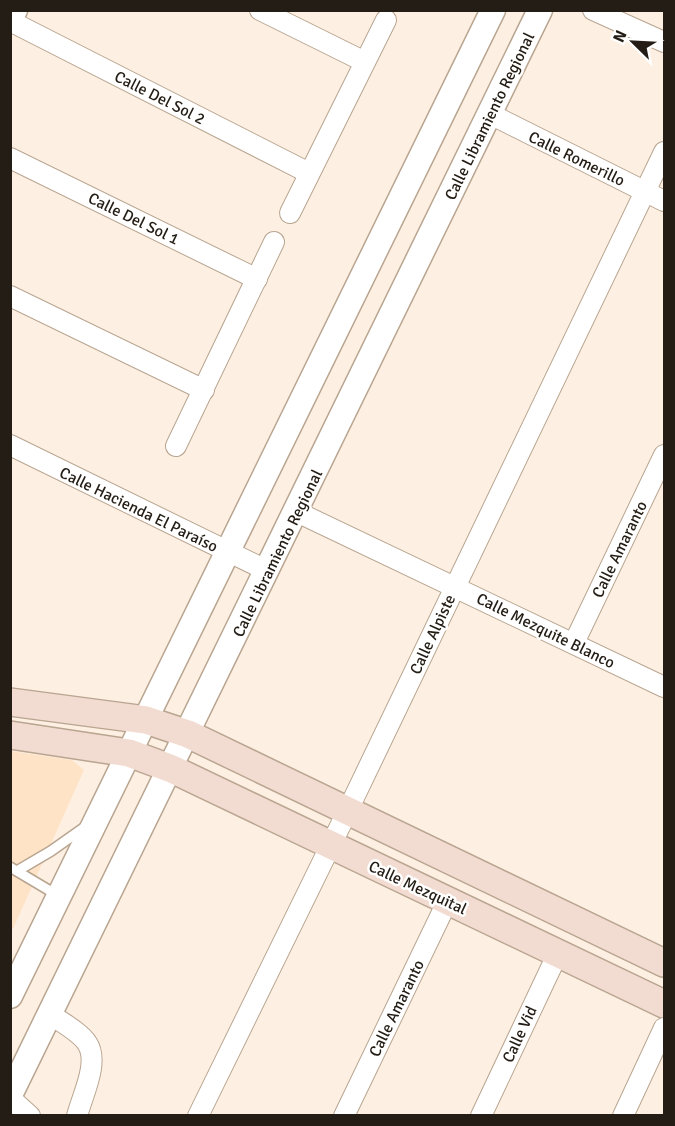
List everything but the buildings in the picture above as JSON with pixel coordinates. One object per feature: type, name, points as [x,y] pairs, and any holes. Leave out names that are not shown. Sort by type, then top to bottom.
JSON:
[{"type":"main road","points":[[10,702],[146,720],[188,734],[664,963]]},
{"type":"main road","name":"Calle Mezquital","points":[[10,735],[129,753],[171,770],[664,1004]]},
{"type":"street","points":[[10,21],[15,10]]},
{"type":"street","points":[[260,10],[363,61]]},
{"type":"street","points":[[10,996],[494,10]]},
{"type":"street","name":"Calle Libramiento Regional","points":[[10,1096],[540,10]]},
{"type":"street","points":[[593,10],[664,42]]},
{"type":"street","points":[[290,213],[363,61],[386,20]]},
{"type":"street","name":"Calle Del Sol 2","points":[[10,21],[309,173]]},
{"type":"street","name":"Calle Romerillo","points":[[490,114],[664,201]]},
{"type":"street","name":"Calle Alpiste","points":[[198,1116],[331,846],[664,152]]},
{"type":"street","name":"Calle Del Sol 1","points":[[10,158],[257,279]]},
{"type":"street","points":[[177,446],[274,242]]},
{"type":"street","points":[[10,296],[204,390]]},
{"type":"street","name":"Calle Hacienda El Paraíso","points":[[10,445],[268,571]]},
{"type":"street","name":"Calle Amaranto","points":[[574,643],[664,455]]},
{"type":"street","name":"Calle Mezquite Blanco","points":[[297,512],[664,687]]},
{"type":"street","name":"Calle Amaranto","points":[[344,1116],[448,900]]},
{"type":"street","name":"Calle Vid","points":[[481,1116],[558,953]]},
{"type":"street","points":[[50,1014],[86,1041],[91,1051],[92,1065],[77,1116]]},
{"type":"street","points":[[623,1116],[664,1028]]},
{"type":"street","points":[[10,1096],[30,1116]]},
{"type":"lane","points":[[14,869],[51,851],[98,818]]},
{"type":"lane","points":[[14,869],[59,897]]},
{"type":"shaded area","points":[[10,751],[72,760],[84,770],[13,929],[10,928]]}]
